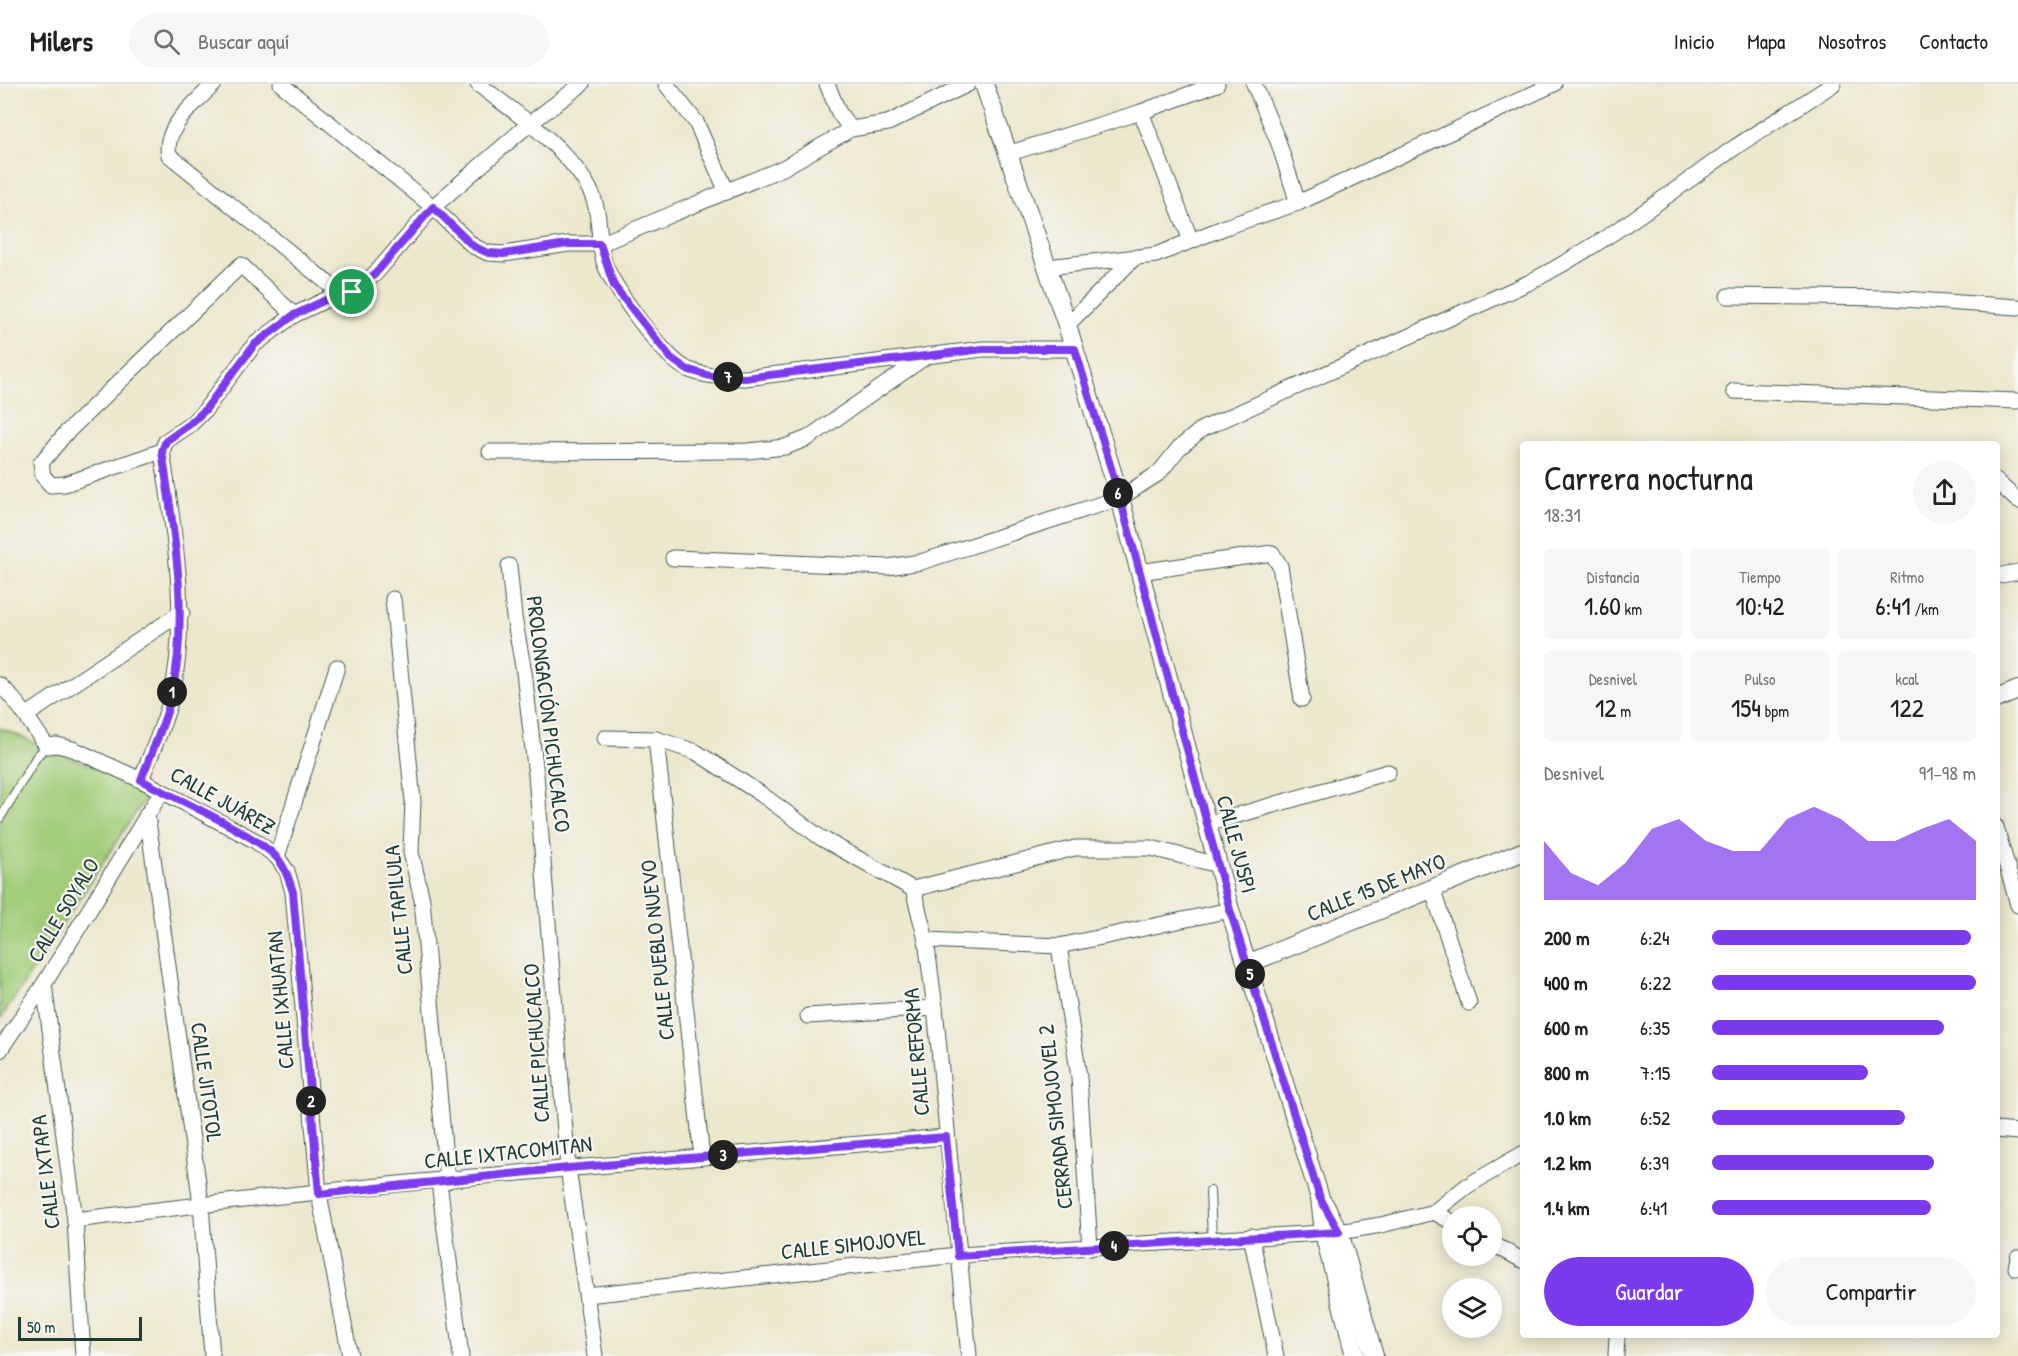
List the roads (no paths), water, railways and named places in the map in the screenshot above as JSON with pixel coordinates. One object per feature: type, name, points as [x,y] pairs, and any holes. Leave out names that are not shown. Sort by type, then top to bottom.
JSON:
[{"type":"street","points":[[214,84],[171,131],[166,145],[169,155],[340,293]]},
{"type":"street","points":[[281,84],[433,207],[473,246],[488,253],[504,254],[567,244],[600,244],[783,168],[851,129],[888,123],[960,85]]},
{"type":"street","points":[[478,84],[529,124],[564,156],[586,182],[598,207],[600,244],[614,286],[671,358],[686,369],[710,376],[745,378],[930,353],[983,349],[1075,349]]},
{"type":"street","points":[[141,780],[170,699],[180,647],[182,612],[179,571],[162,451],[166,441],[205,410],[254,345],[294,315],[340,293],[352,292],[375,274],[433,207],[529,124],[582,84]]},
{"type":"street","points":[[666,84],[696,122],[727,192]]},
{"type":"street","points":[[828,84],[839,113],[851,129]]},
{"type":"street","name":"CALLE JUSPI","points":[[984,84],[1075,349],[1120,498],[1230,910],[1320,1198],[1374,1356]]},
{"type":"street","points":[[1007,154],[1141,112],[1217,84]]},
{"type":"street","points":[[1254,84],[1278,141],[1298,203]]},
{"type":"street","points":[[1047,267],[1156,255],[1298,203],[1554,84]]},
{"type":"street","points":[[673,558],[888,567],[921,562],[1120,498],[1159,473],[1179,448],[1202,429],[1528,283],[1574,259],[1621,230],[1742,143],[1833,84]]},
{"type":"street","points":[[1141,112],[1191,241]]},
{"type":"street","points":[[1067,325],[1133,259]]},
{"type":"street","points":[[162,451],[65,484],[51,485],[43,476],[40,463],[66,432],[241,265],[294,315]]},
{"type":"street","points":[[1728,296],[1888,298],[2018,307]]},
{"type":"street","points":[[490,452],[748,451],[785,447],[808,438],[930,353]]},
{"type":"street","points":[[1734,391],[2018,401]]},
{"type":"street","points":[[2000,485],[2018,501]]},
{"type":"street","points":[[1139,572],[1272,554],[1280,566],[1302,699]]},
{"type":"street","name":"PROLONGACIÓN PICHUCALCO","points":[[509,566],[514,617],[525,672],[545,868]]},
{"type":"street","points":[[2000,575],[2018,572]]},
{"type":"street","name":"CALLE TAPILULA","points":[[393,599],[413,801],[411,852],[422,900],[443,1182],[461,1356]]},
{"type":"street","points":[[27,715],[182,612]]},
{"type":"street","points":[[276,857],[337,667]]},
{"type":"street","points":[[0,685],[27,715],[32,727],[46,746]]},
{"type":"street","points":[[2000,697],[2018,690]]},
{"type":"street","points":[[605,738],[656,739],[696,753],[761,794],[821,838],[913,889],[1075,848],[1151,848],[1218,865]]},
{"type":"street","name":"CALLE PUEBLO NUEVO","points":[[656,739],[702,1157]]},
{"type":"street","name":"CALLE JUÁREZ","points":[[46,746],[57,745],[73,749],[141,780],[254,840],[276,857]]},
{"type":"street","points":[[1207,824],[1388,772]]},
{"type":"street","name":"CALLE SOYALO","points":[[0,1050],[44,984],[162,791]]},
{"type":"street","name":"CALLE JITOTOL","points":[[147,814],[201,1204],[212,1356]]},
{"type":"street","points":[[2000,836],[2013,864],[2018,905]]},
{"type":"street","name":"CALLE 15 DE MAYO","points":[[1247,964],[1433,891],[1520,853]]},
{"type":"street","name":"CALLE IXHUATAN","points":[[276,857],[287,871],[293,892],[319,1194],[350,1356]]},
{"type":"street","name":"CALLE PICHUCALCO","points":[[545,868],[568,1168],[596,1356]]},
{"type":"street","name":"CALLE REFORMA","points":[[913,889],[926,940],[935,1008],[969,1356]]},
{"type":"street","points":[[1433,891],[1469,1003]]},
{"type":"street","points":[[926,940],[1059,946],[1230,910]]},
{"type":"street","name":"CERRADA SIMOJOVEL 2","points":[[1059,946],[1079,1077],[1090,1248]]},
{"type":"street","name":"CALLE IXTAPA","points":[[44,984],[75,1220],[83,1356]]},
{"type":"street","points":[[808,1016],[935,1008]]},
{"type":"street","points":[[2000,1130],[2018,1132]]},
{"type":"street","name":"CALLE IXTACOMITAN","points":[[75,1220],[201,1204],[568,1168],[946,1137]]},
{"type":"street","points":[[1442,1216],[1434,1212],[1467,1186],[1520,1155]]},
{"type":"street","name":"CALLE SIMOJOVEL","points":[[587,1295],[958,1256],[1331,1232],[1381,1225],[1434,1212]]},
{"type":"street","name":"CALLE JUSPI","points":[[1331,1232],[1355,1356]]},
{"type":"street","points":[[1251,1236],[1276,1356]]},
{"type":"street","points":[[1502,1249],[1520,1259]]},
{"type":"street","points":[[1617,1338],[1617,1356]]},
{"type":"lane","points":[[0,818],[36,756],[46,746]]},
{"type":"lane","points":[[1210,1191],[1212,1239]]}]
